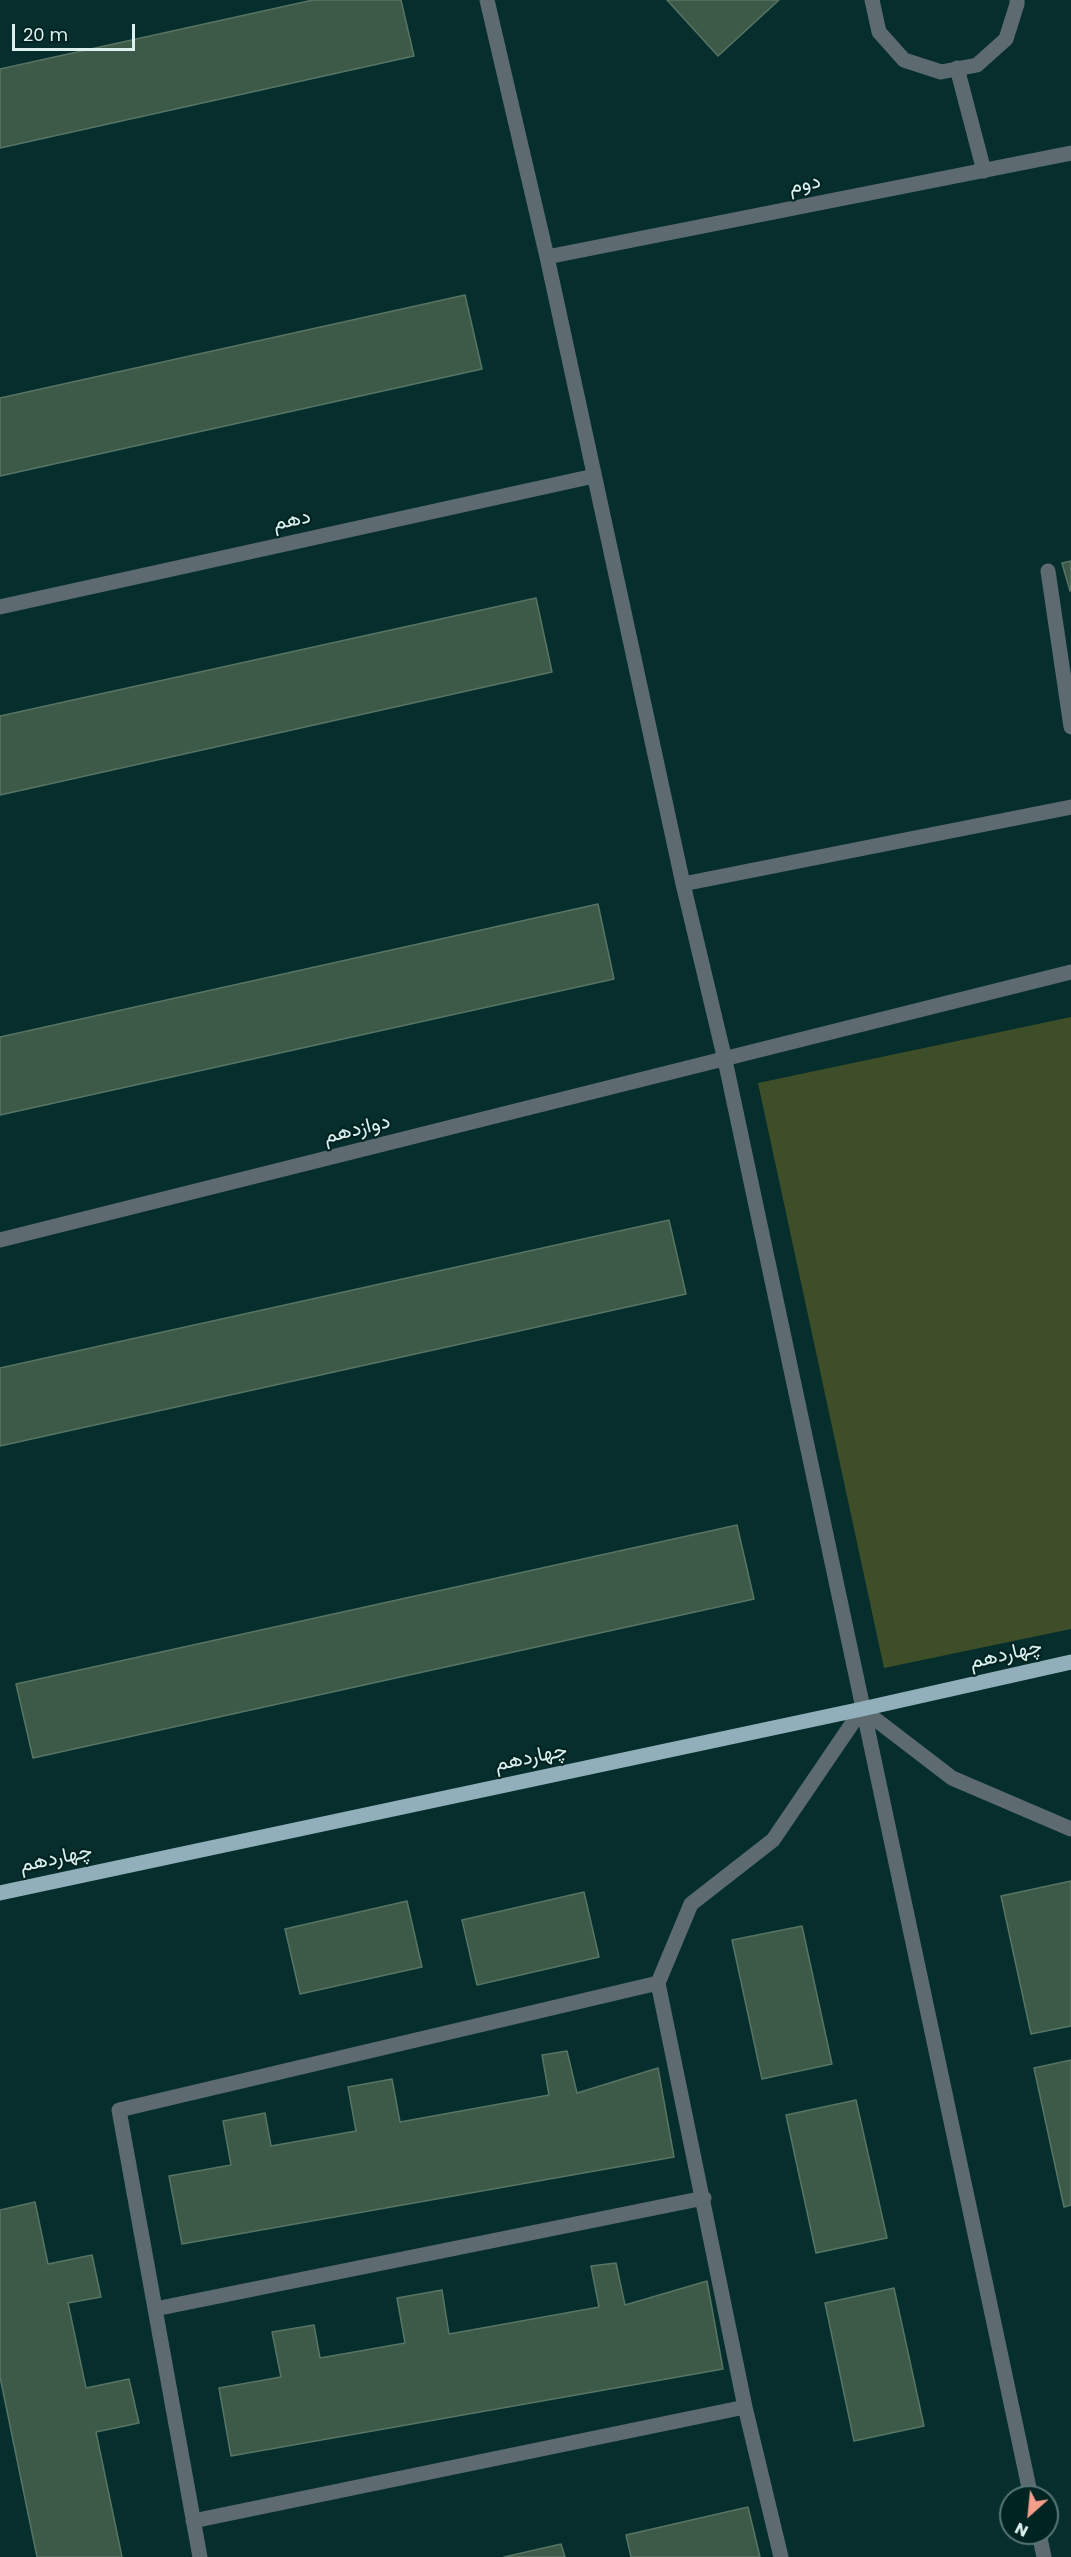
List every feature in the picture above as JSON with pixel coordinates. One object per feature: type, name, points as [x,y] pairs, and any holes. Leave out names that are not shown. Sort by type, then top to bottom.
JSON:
[{"type":"main road","name":"چهاردهم","points":[[0,1893],[862,1709],[1071,1662]]},
{"type":"street","points":[[487,0],[546,257],[682,884],[725,1060],[1028,2485]]},
{"type":"street","points":[[872,0],[879,32],[904,60],[941,72],[978,65],[1006,39],[1017,0]]},
{"type":"street","points":[[957,68],[984,171]]},
{"type":"street","name":"دوم","points":[[546,257],[1071,153]]},
{"type":"street","name":"دهم","points":[[0,607],[594,476]]},
{"type":"street","points":[[1047,571],[1071,727]]},
{"type":"street","points":[[682,884],[1071,807]]},
{"type":"street","name":"دوازدهم","points":[[0,1240],[1071,972]]},
{"type":"street","points":[[862,1709],[952,1778],[1071,1829]]},
{"type":"street","points":[[781,2557],[746,2407],[658,1983],[691,1904],[773,1840],[862,1709]]},
{"type":"street","points":[[200,2557],[119,2110],[658,1983]]},
{"type":"street","points":[[155,2308],[704,2198]]},
{"type":"street","points":[[193,2521],[746,2407]]},
{"type":"green space","points":[[1071,1017],[1071,1629],[884,1668],[758,1083]]},
{"type":"building","points":[[313,0],[401,0],[414,56],[0,148],[0,69]]},
{"type":"building","points":[[667,0],[779,0],[718,56]]},
{"type":"building","points":[[465,295],[482,369],[0,476],[0,398]]},
{"type":"building","points":[[1071,561],[1071,591],[1070,591],[1062,563]]},
{"type":"building","points":[[536,598],[552,672],[0,795],[0,716]]},
{"type":"building","points":[[598,904],[614,979],[0,1115],[0,1037]]},
{"type":"building","points":[[669,1220],[686,1294],[0,1446],[0,1368]]},
{"type":"building","points":[[737,1525],[754,1599],[33,1758],[16,1684]]},
{"type":"building","points":[[1071,1881],[1071,2026],[1031,2034],[1001,1896]]},
{"type":"building","points":[[584,1892],[599,1957],[477,1985],[462,1920]]},
{"type":"building","points":[[407,1901],[422,1967],[300,1994],[285,1929]]},
{"type":"building","points":[[802,1926],[832,2064],[762,2079],[732,1940]]},
{"type":"building","points":[[567,2051],[577,2093],[658,2068],[674,2157],[182,2244],[169,2176],[231,2165],[223,2121],[265,2113],[271,2146],[356,2131],[348,2087],[392,2079],[400,2122],[549,2095],[542,2055]]},
{"type":"building","points":[[1071,2060],[1071,2205],[1064,2207],[1034,2068]]},
{"type":"building","points":[[856,2100],[887,2238],[816,2253],[786,2115]]},
{"type":"building","points":[[35,2202],[48,2264],[92,2255],[101,2297],[68,2303],[86,2388],[129,2379],[139,2423],[96,2432],[122,2557],[37,2557],[0,2377],[0,2210]]},
{"type":"building","points":[[616,2263],[625,2305],[707,2281],[723,2369],[231,2456],[219,2388],[281,2377],[272,2332],[314,2325],[320,2358],[405,2343],[397,2298],[442,2290],[449,2334],[599,2307],[591,2266]]},
{"type":"building","points":[[894,2288],[924,2426],[854,2441],[825,2303]]},
{"type":"building","points":[[748,2507],[760,2557],[631,2557],[626,2535]]},
{"type":"building","points":[[561,2544],[565,2557],[504,2557]]}]
